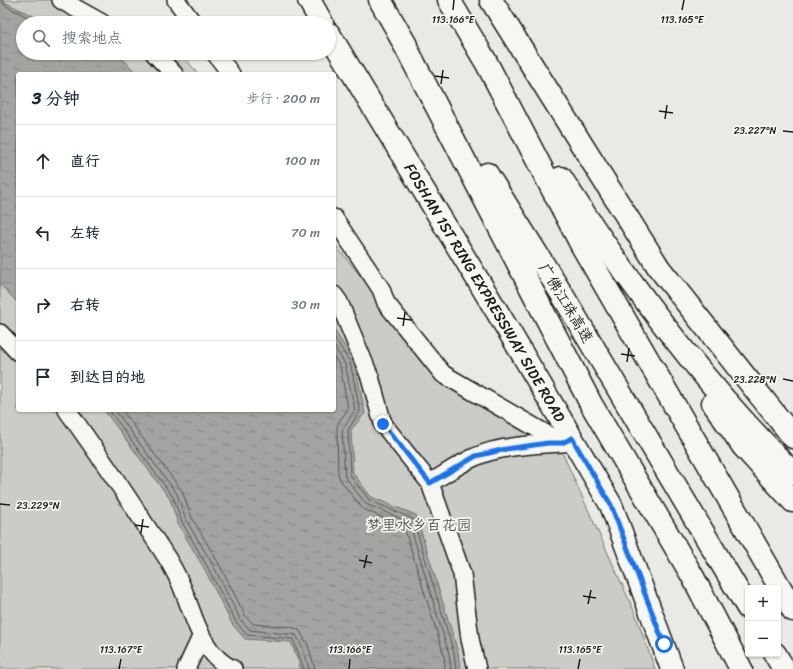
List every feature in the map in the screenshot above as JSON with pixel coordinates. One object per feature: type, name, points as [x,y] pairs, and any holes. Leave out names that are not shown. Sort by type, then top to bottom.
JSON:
[{"type":"main road","points":[[309,0],[318,16]]},
{"type":"main road","name":"广佛江珠高速","points":[[380,0],[399,34],[563,296],[745,603]]},
{"type":"main road","points":[[449,0],[486,62],[589,222],[679,347],[716,408],[743,446],[793,501]]},
{"type":"main road","points":[[491,0],[659,268],[793,437]]},
{"type":"main road","points":[[399,34],[591,404],[631,475],[681,556],[717,621],[741,669]]},
{"type":"main road","name":"FOSHAN 1ST RING EXPRESSWAY SIDE ROAD","points":[[336,46],[567,441],[611,505],[672,669]]},
{"type":"main road","points":[[486,62],[581,244],[793,610]]},
{"type":"main road","points":[[679,347],[793,473]]},
{"type":"main road","points":[[717,621],[732,669]]},
{"type":"main road","points":[[777,657],[784,669]]},
{"type":"street","points":[[61,0],[90,16]]},
{"type":"street","points":[[176,0],[188,16]]},
{"type":"street","points":[[161,60],[172,72]]},
{"type":"street","points":[[220,60],[229,72]]},
{"type":"street","points":[[336,221],[381,289],[386,303],[443,374],[567,441]]},
{"type":"street","points":[[336,298],[370,377],[383,424],[430,483],[462,574],[470,639],[477,669]]},
{"type":"street","points":[[0,333],[16,350]]},
{"type":"street","points":[[68,412],[112,473],[166,557],[184,590],[201,637],[224,665],[233,669]]},
{"type":"street","points":[[430,483],[476,456],[506,449],[567,441]]},
{"type":"street","points":[[186,669],[201,637]]},
{"type":"green space","name":"梦里水乡百花园","points":[[0,0],[74,0],[107,16],[16,16],[16,60],[187,60],[196,72],[16,72],[16,412],[336,412],[336,245],[422,352],[561,450],[635,613],[655,669],[0,669]]},
{"type":"water","points":[[0,0],[33,16],[16,16],[16,60],[123,60],[135,72],[16,72],[16,301],[0,284]]},
{"type":"water","points":[[336,333],[354,360],[365,413],[351,430],[353,473],[371,497],[416,515],[458,652],[460,669],[301,669],[291,642],[245,639],[232,624],[205,570],[178,524],[170,499],[105,412],[336,412]]},
{"type":"route","points":[[383,424],[430,483],[476,456],[506,449],[548,443],[562,443],[572,438],[611,505],[664,644]]}]
